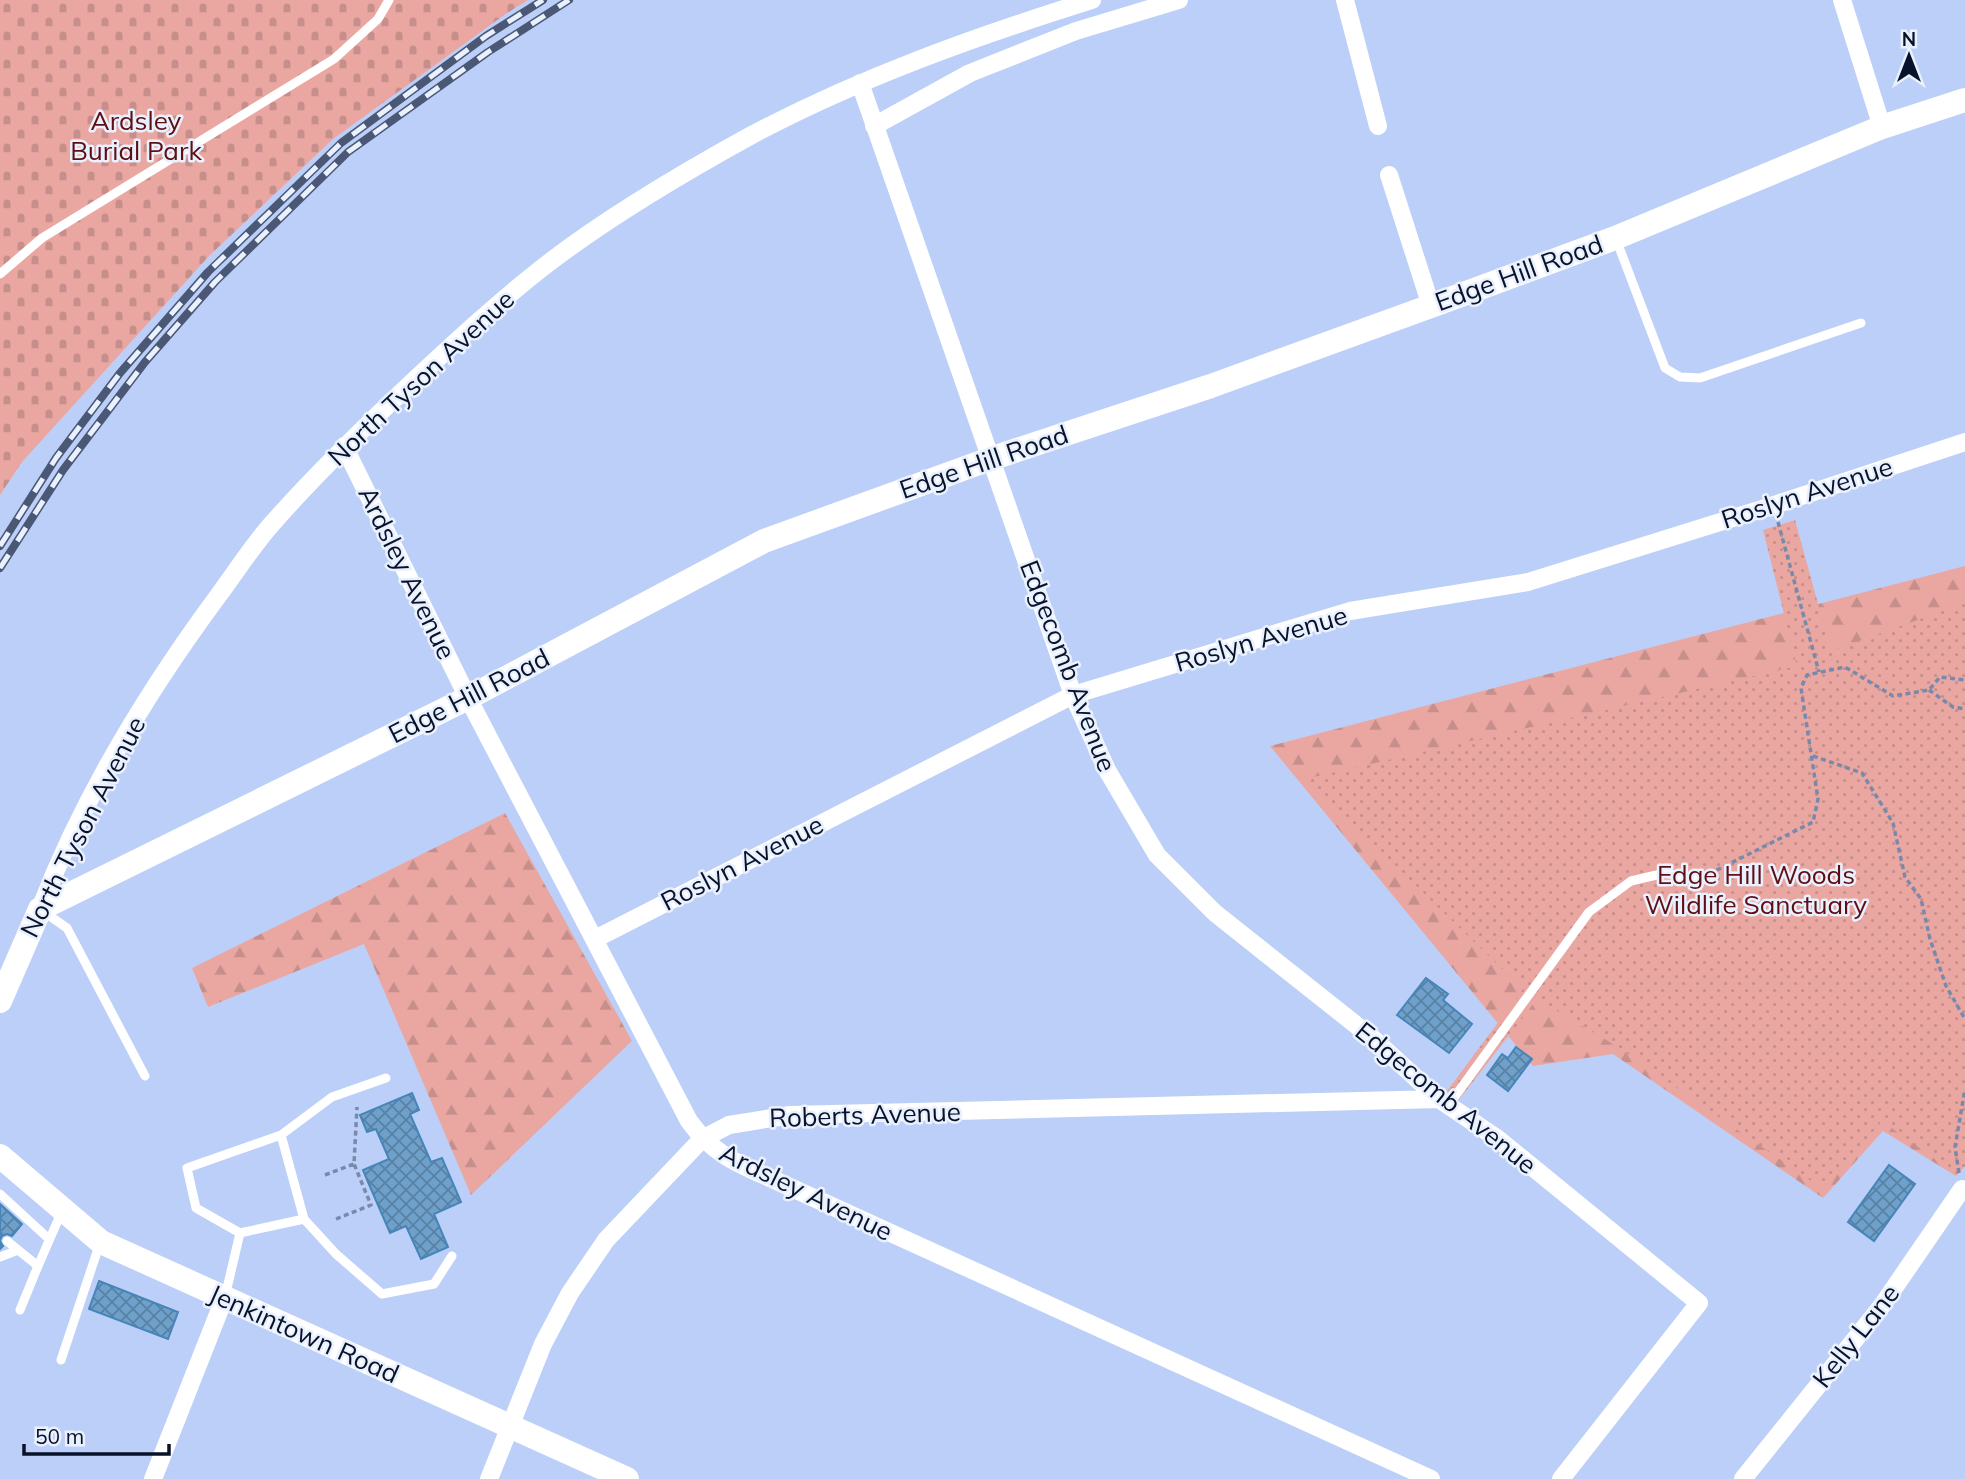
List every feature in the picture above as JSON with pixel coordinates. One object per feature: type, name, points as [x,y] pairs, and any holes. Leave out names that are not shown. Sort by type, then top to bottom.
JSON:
[{"type":"street","name":"North Tyson Avenue","points":[[0,1001],[51,878],[107,765],[173,656],[268,528],[344,446],[458,339],[544,266],[632,206],[751,136],[860,83],[941,49],[1092,0]]},
{"type":"street","name":"North Tyson Avenue","points":[[874,125],[970,73],[1076,31],[1179,0]]},
{"type":"street","points":[[1345,0],[1378,126]]},
{"type":"street","points":[[1842,0],[1882,127]]},
{"type":"street","name":"North Tyson Avenue","points":[[1047,14],[1113,20]]},
{"type":"street","name":"Edgecomb Avenue","points":[[860,83],[1073,695],[1107,770],[1157,855],[1215,913],[1370,1037],[1443,1102],[1498,1139],[1699,1303],[1561,1479]]},
{"type":"street","name":"Edge Hill Road","points":[[40,909],[468,698],[764,541],[990,459],[1211,386],[1431,306],[1615,237],[1882,127],[1965,100]]},
{"type":"street","points":[[1389,175],[1431,306]]},
{"type":"street","name":"Roslyn Avenue","points":[[594,939],[1073,695],[1350,611],[1528,582],[1965,442]]},
{"type":"street","name":"Ardsley Avenue","points":[[344,446],[468,698],[689,1121],[702,1139],[723,1156],[1431,1479]]},
{"type":"street","name":"Roberts Avenue","points":[[489,1479],[543,1344],[570,1293],[606,1240],[702,1139],[729,1125],[790,1115],[1443,1102]]},
{"type":"street","name":"Jenkintown Road","points":[[3,1165],[101,1242],[627,1479]]},
{"type":"street","name":"Kelly Lane","points":[[1746,1478],[1881,1307],[1963,1190]]},
{"type":"street","points":[[153,1479],[224,1299]]},
{"type":"lane","points":[[0,274],[42,239],[334,59],[378,19],[388,0]]},
{"type":"lane","points":[[1615,237],[1665,368],[1680,377],[1700,378],[1861,323]]},
{"type":"lane","points":[[1443,1102],[1589,912],[1631,881],[1665,873],[1698,879]]},
{"type":"lane","points":[[40,909],[67,928],[145,1076]]},
{"type":"lane","points":[[304,1219],[240,1233],[196,1208],[187,1168],[281,1135],[332,1097],[386,1078]]},
{"type":"lane","points":[[281,1135],[304,1219],[336,1254],[382,1294],[435,1284],[452,1256]]},
{"type":"lane","points":[[0,1194],[50,1239]]},
{"type":"lane","points":[[20,1310],[62,1211]]},
{"type":"lane","points":[[224,1299],[240,1233]]},
{"type":"lane","points":[[7,1241],[38,1266]]},
{"type":"lane","points":[[61,1360],[101,1242]]},
{"type":"lane","points":[[0,1257],[18,1250]]},
{"type":"path","points":[[1778,521],[1819,672]]},
{"type":"path","points":[[1698,879],[1813,822],[1818,799],[1801,688],[1807,675],[1845,667],[1893,696],[1929,690],[1940,677],[1965,680]]},
{"type":"path","points":[[1929,690],[1953,707],[1965,709]]},
{"type":"path","points":[[1813,756],[1862,773],[1894,823],[1905,877],[1920,899],[1946,986],[1965,1019]]},
{"type":"path","points":[[1963,1190],[1955,1147],[1965,1089]]},
{"type":"path","points":[[336,1219],[371,1205],[354,1164],[357,1107]]},
{"type":"path","points":[[325,1175],[354,1164]]},
{"type":"path","points":[[362,1184],[368,1182]]},
{"type":"green space","name":"Ardsley Burial Park","points":[[0,0],[528,0],[333,139],[209,256],[22,462],[0,495]]},
{"type":"green space","name":"Edge Hill Woods Wildlife Sanctuary","points":[[1795,520],[1831,651],[1965,603],[1965,1166],[1957,1175],[1882,1121],[1824,1190],[1618,1047],[1537,999],[1458,1101],[1447,1091],[1523,989],[1305,779],[1797,666],[1763,530]]},
{"type":"green space","name":"Edge Hill Woods Wildlife Sanctuary","points":[[1965,566],[1965,1165],[1956,1176],[1883,1131],[1823,1198],[1613,1054],[1533,1066],[1270,746]]},
{"type":"green space","points":[[505,813],[632,1041],[471,1195],[364,944],[208,1007],[192,968]]},
{"type":"building","points":[[1426,978],[1448,994],[1443,1000],[1472,1024],[1449,1053],[1397,1015]]},
{"type":"building","points":[[1516,1047],[1532,1059],[1508,1091],[1487,1075],[1502,1054],[1508,1058]]},
{"type":"building","points":[[412,1093],[419,1110],[410,1114],[431,1162],[442,1158],[461,1202],[434,1214],[448,1247],[421,1259],[406,1226],[390,1233],[368,1182],[363,1170],[389,1159],[376,1129],[367,1132],[360,1115]]},
{"type":"building","points":[[1889,1165],[1915,1184],[1874,1241],[1848,1222]]},
{"type":"building","points":[[0,1204],[22,1224],[12,1236],[2,1236],[0,1241]]},
{"type":"building","points":[[99,1281],[178,1312],[168,1339],[89,1309]]},
{"type":"railway","points":[[0,546],[56,458],[120,373],[208,272],[341,143],[486,36],[543,0]]},
{"type":"railway","points":[[0,568],[63,470],[145,362],[215,282],[348,152],[488,52],[569,0]]}]
